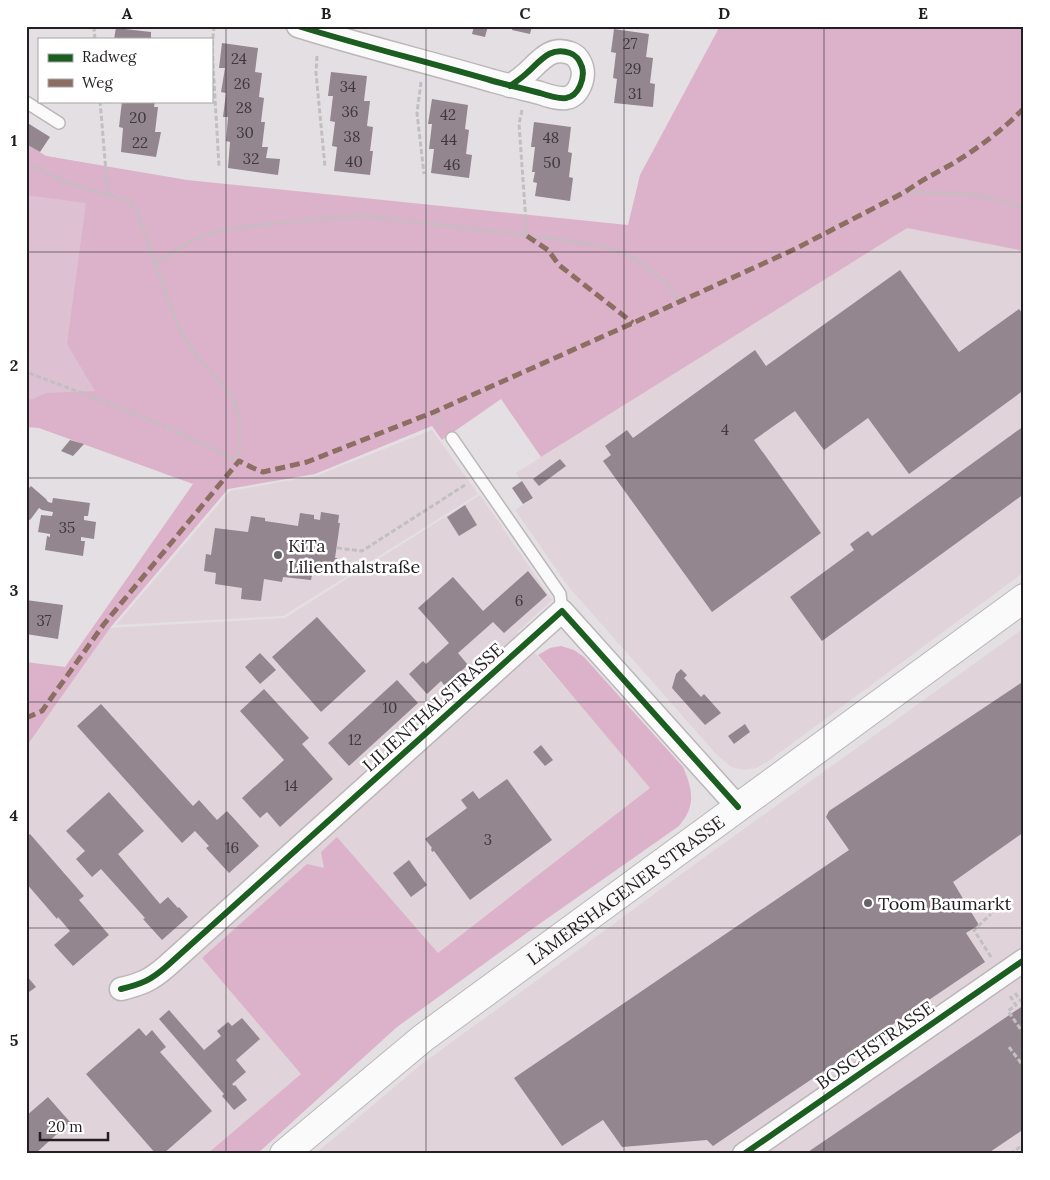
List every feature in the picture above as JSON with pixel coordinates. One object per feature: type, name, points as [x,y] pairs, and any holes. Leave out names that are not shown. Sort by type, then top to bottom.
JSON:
[{"type":"main road","name":"LÄMERSHAGENER STRASSE","points":[[284,1154],[422,1038],[1024,598]]},
{"type":"street","points":[[298,26],[519,88]]},
{"type":"street","points":[[562,611],[738,807]]},
{"type":"street","name":"LILIENTHALSTRASSE","points":[[121,989],[145,982],[167,966],[562,611]]},
{"type":"street","name":"BOSCHSTRASSE","points":[[744,1154],[1008,983],[1024,960]]},
{"type":"lane","points":[[26,102],[59,124]]},
{"type":"lane","points":[[452,438],[560,594],[562,611]]},
{"type":"path","points":[[95,38],[94,30],[96,26]]},
{"type":"path","points":[[214,26],[212,48],[219,166]]},
{"type":"path","points":[[323,34],[316,63],[316,73],[325,167]]},
{"type":"path","points":[[424,174],[417,113],[420,86],[427,62]]},
{"type":"path","points":[[519,88],[527,236]]},
{"type":"path","points":[[100,102],[108,195]]},
{"type":"path","points":[[26,163],[68,183],[128,201],[137,211],[173,315],[193,352],[233,397],[240,416],[239,461],[156,422],[26,372]]},
{"type":"path","points":[[905,192],[972,194],[1024,208]]},
{"type":"path","points":[[156,263],[206,234],[221,230],[268,224],[368,216],[602,246],[638,260],[667,284],[680,301]]},
{"type":"path","points":[[337,548],[362,551],[478,477]]},
{"type":"path","points":[[991,914],[974,930],[1024,1005]]},
{"type":"path","points":[[1012,999],[1016,1005],[1008,1011],[1024,1034]]},
{"type":"path","points":[[1009,1047],[1024,1067]]},
{"type":"path","points":[[1010,1154],[1024,1144]]},
{"type":"shaded area","points":[[720,26],[1024,26],[1024,251],[907,228],[541,457],[501,399],[442,440],[432,426],[315,474],[228,489],[110,628],[26,747],[26,662],[65,667],[193,484],[39,428],[26,427],[26,400],[46,393],[95,391],[67,344],[86,203],[26,195],[26,144],[46,156],[187,180],[628,225],[640,175]]},
{"type":"shaded area","points":[[26,144],[46,156],[103,166],[95,392],[26,427]]},
{"type":"shaded area","points":[[907,227],[1024,251],[1024,572],[767,762],[756,768],[744,770],[731,767],[717,755],[568,586],[515,510],[534,498],[516,473]]},
{"type":"shaded area","name":"KiTa Lilienthalstraße","points":[[432,430],[478,494],[283,616],[116,625],[230,491],[316,476]]},
{"type":"shaded area","points":[[480,495],[552,600],[517,632],[651,788],[438,954],[337,837],[324,868],[202,958],[301,1074],[207,1154],[26,1154],[26,747],[110,628],[285,618]]},
{"type":"shaded area","points":[[1024,628],[1024,1154],[315,1154],[423,1063],[691,867]]},
{"type":"shaded area","points":[[561,646],[574,650],[584,657],[683,767],[691,795],[690,806],[684,819],[679,826],[397,1027],[257,1154],[207,1154],[301,1074],[202,958],[307,864],[324,868],[321,852],[337,837],[438,953],[650,788],[538,655],[550,648]]},
{"type":"building","points":[[474,26],[488,26],[485,37],[472,34]]},
{"type":"building","points":[[513,26],[532,26],[530,34],[512,30]]},
{"type":"building","points":[[116,28],[151,32],[151,38],[114,38]]},
{"type":"building","points":[[614,29],[649,34],[646,57],[653,58],[650,83],[655,84],[653,107],[614,103],[617,79],[613,78],[616,53],[611,52]]},
{"type":"building","points":[[222,43],[258,48],[255,72],[262,73],[259,97],[264,98],[261,122],[265,122],[262,147],[268,147],[266,158],[280,159],[278,175],[228,168],[230,142],[226,141],[228,117],[223,117],[226,93],[221,92],[225,68],[219,68]]},
{"type":"building","points":[[331,72],[367,76],[364,101],[370,101],[367,126],[373,127],[370,175],[334,171],[337,147],[332,146],[335,122],[330,121],[333,96],[328,96]]},
{"type":"building","points":[[432,99],[468,105],[465,129],[469,130],[466,154],[472,155],[469,178],[431,173],[434,149],[429,149],[432,124],[428,124]]},
{"type":"building","points":[[122,102],[155,102],[154,107],[158,107],[155,132],[161,132],[156,157],[121,152],[123,128],[119,127]]},
{"type":"building","points":[[26,122],[50,137],[40,152],[26,144]]},
{"type":"building","points":[[534,122],[571,127],[568,152],[572,153],[569,177],[573,178],[570,201],[535,196],[537,183],[533,182],[535,172],[532,172],[535,147],[531,147]]},
{"type":"building","points":[[900,270],[959,352],[1019,309],[1024,315],[1024,390],[909,474],[868,418],[824,450],[795,411],[754,440],[821,533],[712,612],[603,461],[611,455],[605,446],[627,430],[633,438],[755,350],[766,366]]},
{"type":"building","points":[[1024,426],[1024,494],[822,641],[790,597],[854,550],[850,544],[868,531],[872,536]]},
{"type":"building","points":[[70,440],[84,444],[73,456],[61,451]]},
{"type":"building","points":[[560,459],[566,466],[539,486],[533,479]]},
{"type":"building","points":[[522,481],[533,498],[523,504],[512,488]]},
{"type":"building","points":[[31,486],[48,502],[52,503],[53,498],[90,503],[88,516],[84,516],[84,520],[96,522],[94,539],[81,537],[81,541],[85,541],[83,556],[45,550],[47,536],[50,537],[50,534],[38,532],[41,515],[52,516],[53,512],[39,508],[30,520],[26,518],[26,491]]},
{"type":"building","points":[[465,505],[477,525],[459,536],[447,517]]},
{"type":"building","points":[[321,512],[339,515],[338,523],[340,523],[335,558],[337,558],[335,574],[328,573],[328,575],[323,574],[323,572],[313,571],[311,580],[283,577],[282,582],[264,579],[261,601],[241,599],[242,588],[215,584],[216,573],[204,571],[206,554],[211,555],[215,528],[248,532],[251,516],[265,518],[265,521],[298,526],[300,513],[314,515],[314,519],[320,520]]},
{"type":"building","points":[[528,571],[547,595],[504,633],[493,622],[458,653],[468,665],[445,686],[441,681],[427,694],[409,674],[423,661],[426,664],[449,643],[418,608],[453,577],[483,611]]},
{"type":"building","points":[[26,600],[63,605],[58,639],[26,634]]},
{"type":"building","points":[[317,617],[366,671],[321,712],[272,657]]},
{"type":"building","points":[[260,653],[276,670],[260,684],[245,667]]},
{"type":"building","points":[[681,669],[687,675],[684,678],[701,697],[704,694],[721,713],[705,725],[672,688],[676,674]]},
{"type":"building","points":[[397,680],[418,703],[349,766],[328,743]]},
{"type":"building","name":"Toom Baumarkt","points":[[1024,681],[1024,832],[953,882],[979,925],[966,933],[985,962],[713,1146],[707,1140],[622,1147],[603,1120],[562,1146],[514,1078],[849,850],[826,817],[829,811]]},
{"type":"building","points":[[264,689],[309,738],[302,744],[333,779],[280,827],[267,812],[260,818],[242,798],[284,760],[240,711]]},
{"type":"building","points":[[101,704],[193,806],[199,800],[217,820],[227,811],[259,846],[229,873],[206,848],[209,846],[195,831],[182,843],[77,726]]},
{"type":"building","points":[[745,724],[750,732],[734,744],[728,736]]},
{"type":"building","points":[[541,745],[553,760],[545,766],[533,752]]},
{"type":"building","points":[[507,779],[552,840],[470,900],[434,851],[432,852],[432,848],[425,839],[467,808],[461,800],[473,791],[479,799]]},
{"type":"building","points":[[109,792],[144,831],[118,854],[160,904],[168,897],[188,917],[162,940],[101,869],[92,877],[76,859],[85,851],[66,831]]},
{"type":"building","points":[[30,834],[84,896],[79,900],[109,935],[73,966],[54,945],[70,931],[26,883],[26,837]]},
{"type":"building","points":[[409,860],[427,885],[411,897],[393,873]]},
{"type":"building","points":[[26,975],[36,987],[29,992],[26,989]]},
{"type":"building","points":[[1024,1005],[1024,1129],[987,1154],[805,1154]]},
{"type":"building","points":[[169,1010],[204,1050],[221,1036],[217,1031],[228,1022],[232,1026],[242,1018],[260,1039],[236,1060],[246,1072],[232,1084],[235,1085],[247,1100],[234,1110],[222,1096],[224,1094],[159,1019]]},
{"type":"building","points":[[139,1028],[146,1036],[152,1030],[166,1047],[160,1052],[212,1111],[163,1154],[156,1154],[86,1074]]},
{"type":"building","points":[[48,1097],[70,1122],[35,1154],[26,1154],[26,1116]]},
{"type":"marked path","points":[[26,718],[42,711],[104,624],[239,461],[263,472],[307,462],[434,412],[633,323],[795,249],[905,192],[980,145],[1008,124],[1024,108]]},
{"type":"marked path","points":[[527,236],[548,250],[559,265],[633,323]]},
{"type":"cycle path","points":[[298,26],[510,86],[557,98],[571,97],[578,90],[582,81],[583,71],[578,58],[572,54],[557,51],[547,55],[510,86]]},
{"type":"cycle path","points":[[121,989],[146,981],[167,966],[562,611],[738,807]]},
{"type":"cycle path","points":[[744,1154],[1024,960]]},
{"type":"place","name":"KiTa Lilienthalstraße","points":[[278,555]]},
{"type":"place","name":"Toom Baumarkt","points":[[868,903]]}]
